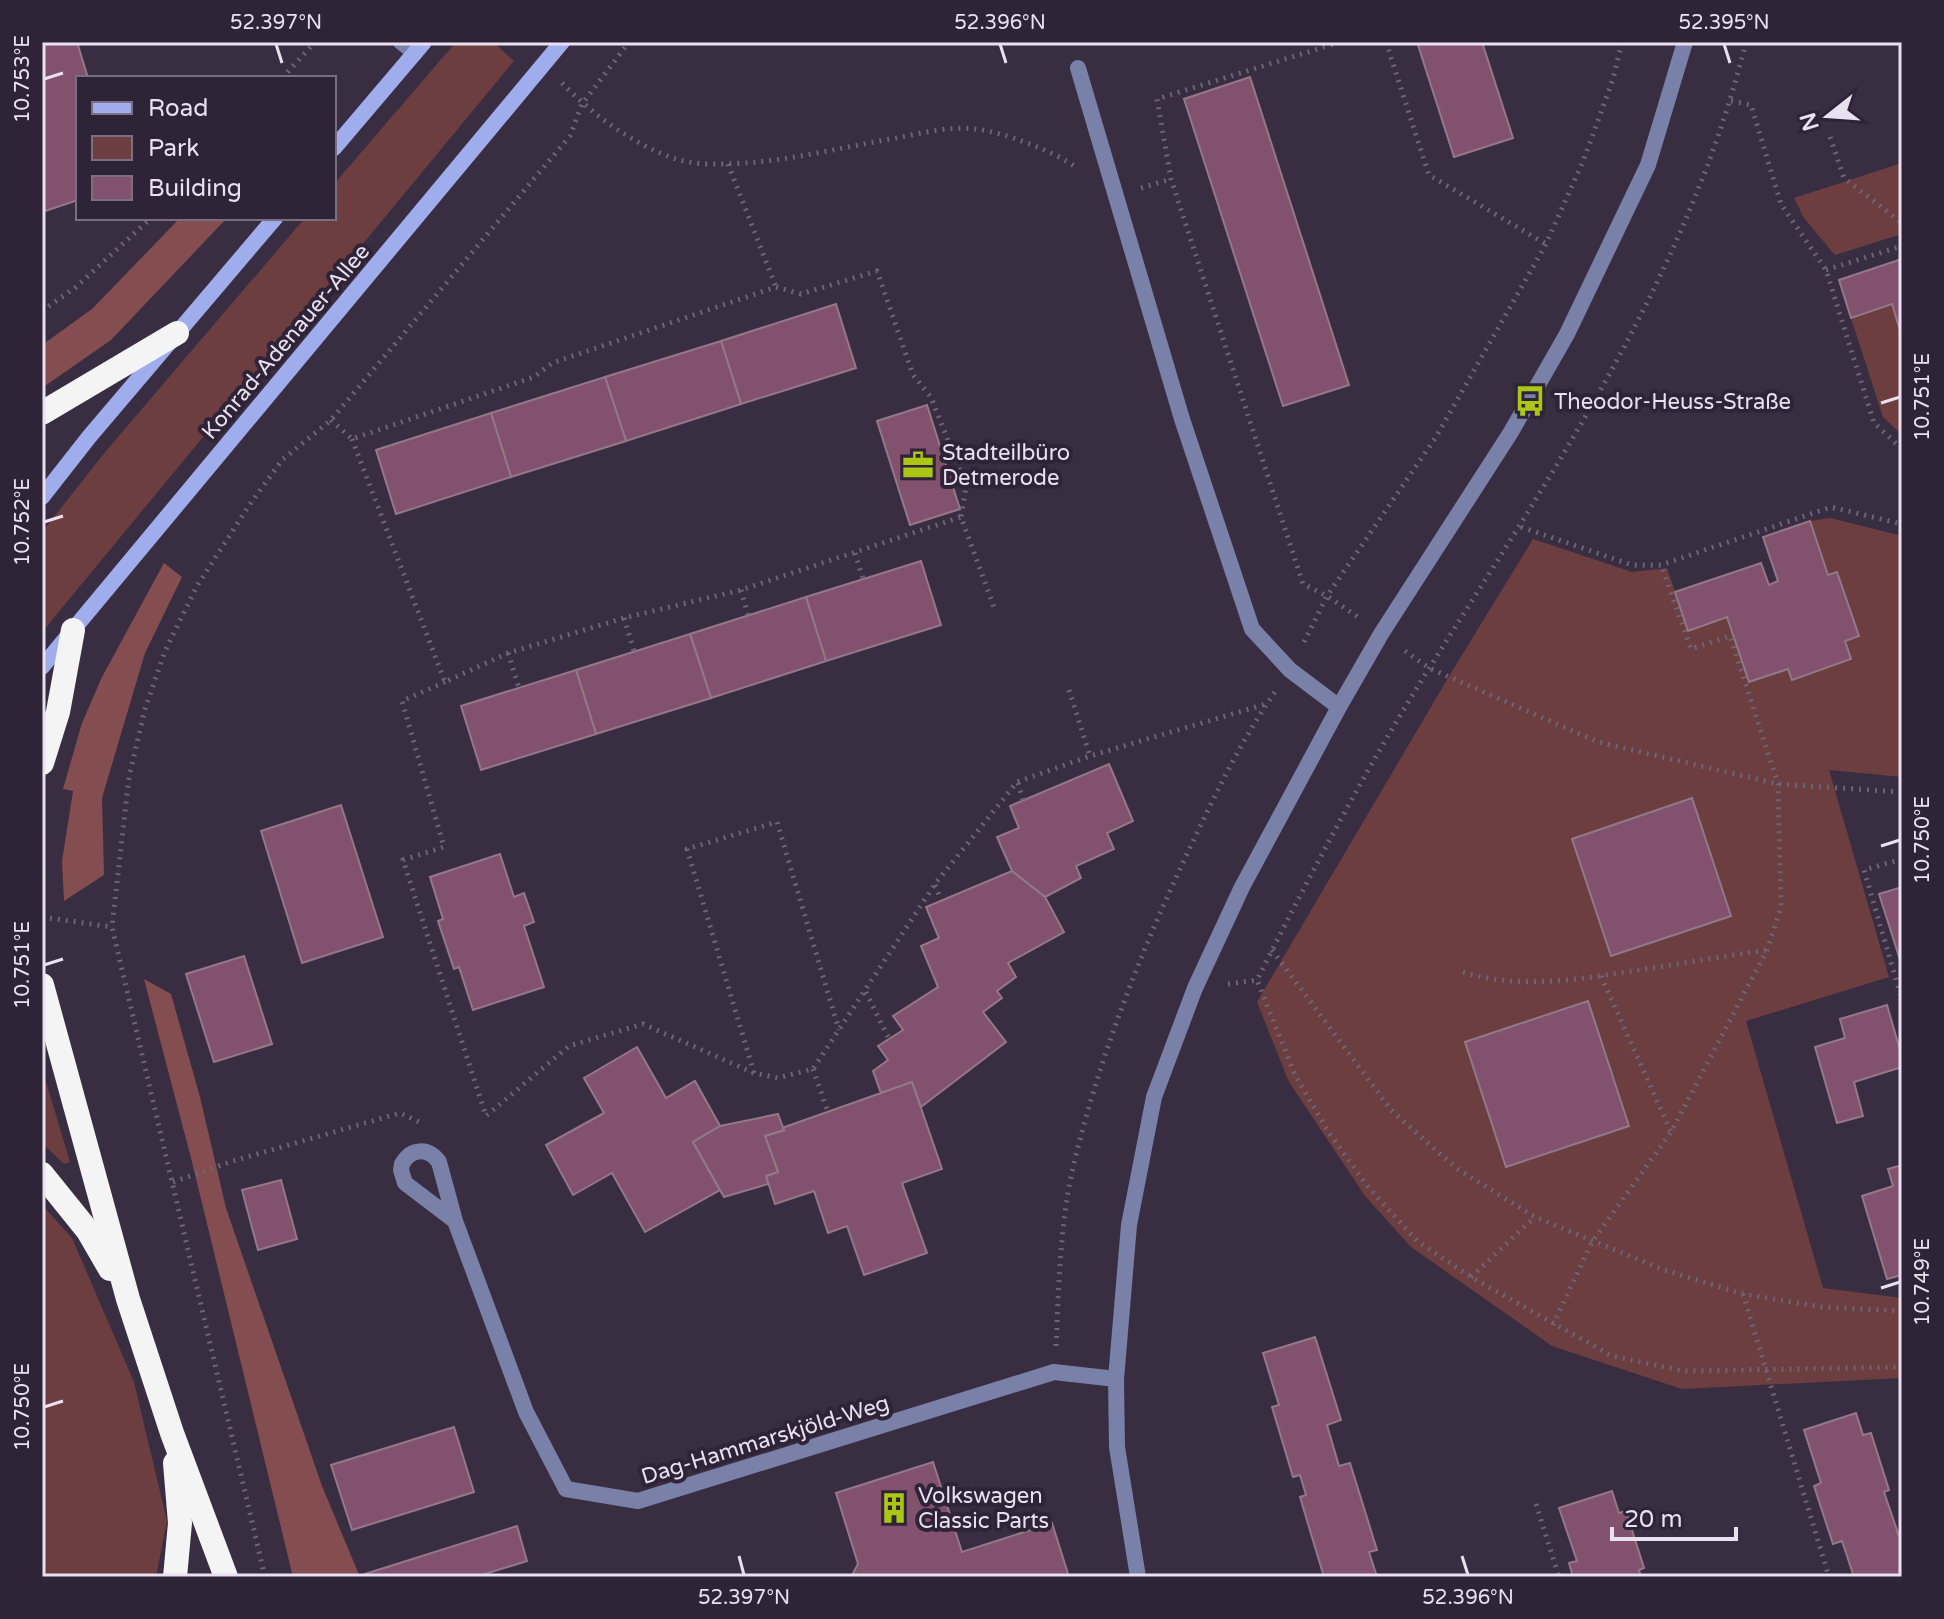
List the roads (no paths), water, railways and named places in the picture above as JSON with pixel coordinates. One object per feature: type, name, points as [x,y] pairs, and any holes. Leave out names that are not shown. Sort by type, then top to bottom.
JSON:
[{"type":"highway","points":[[42,413],[177,333]]},
{"type":"highway","points":[[42,763],[58,712],[73,630]]},
{"type":"highway","points":[[42,985],[128,1299],[172,1433],[226,1577]]},
{"type":"highway","points":[[42,1174],[88,1231],[128,1299]]},
{"type":"highway","points":[[172,1433],[180,1523],[175,1577]]},
{"type":"street","points":[[336,146],[419,48],[401,42]]},
{"type":"street","name":"Konrad-Adenauer-Allee","points":[[42,667],[562,42]]},
{"type":"street","points":[[1138,1577],[1117,1447],[1116,1379],[1129,1225],[1154,1097],[1195,988],[1242,887],[1339,707],[1381,634],[1511,432],[1567,334],[1648,165],[1685,42]]},
{"type":"street","points":[[1078,68],[1182,419],[1252,629],[1290,670],[1339,707]]},
{"type":"street","points":[[42,497],[273,220]]},
{"type":"street","name":"Dag-Hammarskjöld-Weg","points":[[455,1221],[526,1412],[566,1489],[638,1501],[1054,1372],[1116,1379]]},
{"type":"place","name":"Theodor-Heuss-Straße","points":[[1530,401]]},
{"type":"place","name":"Stadteilbüro Detmerode","points":[[918,465]]},
{"type":"place","name":"Volkswagen Classic Parts","points":[[894,1508]]}]
